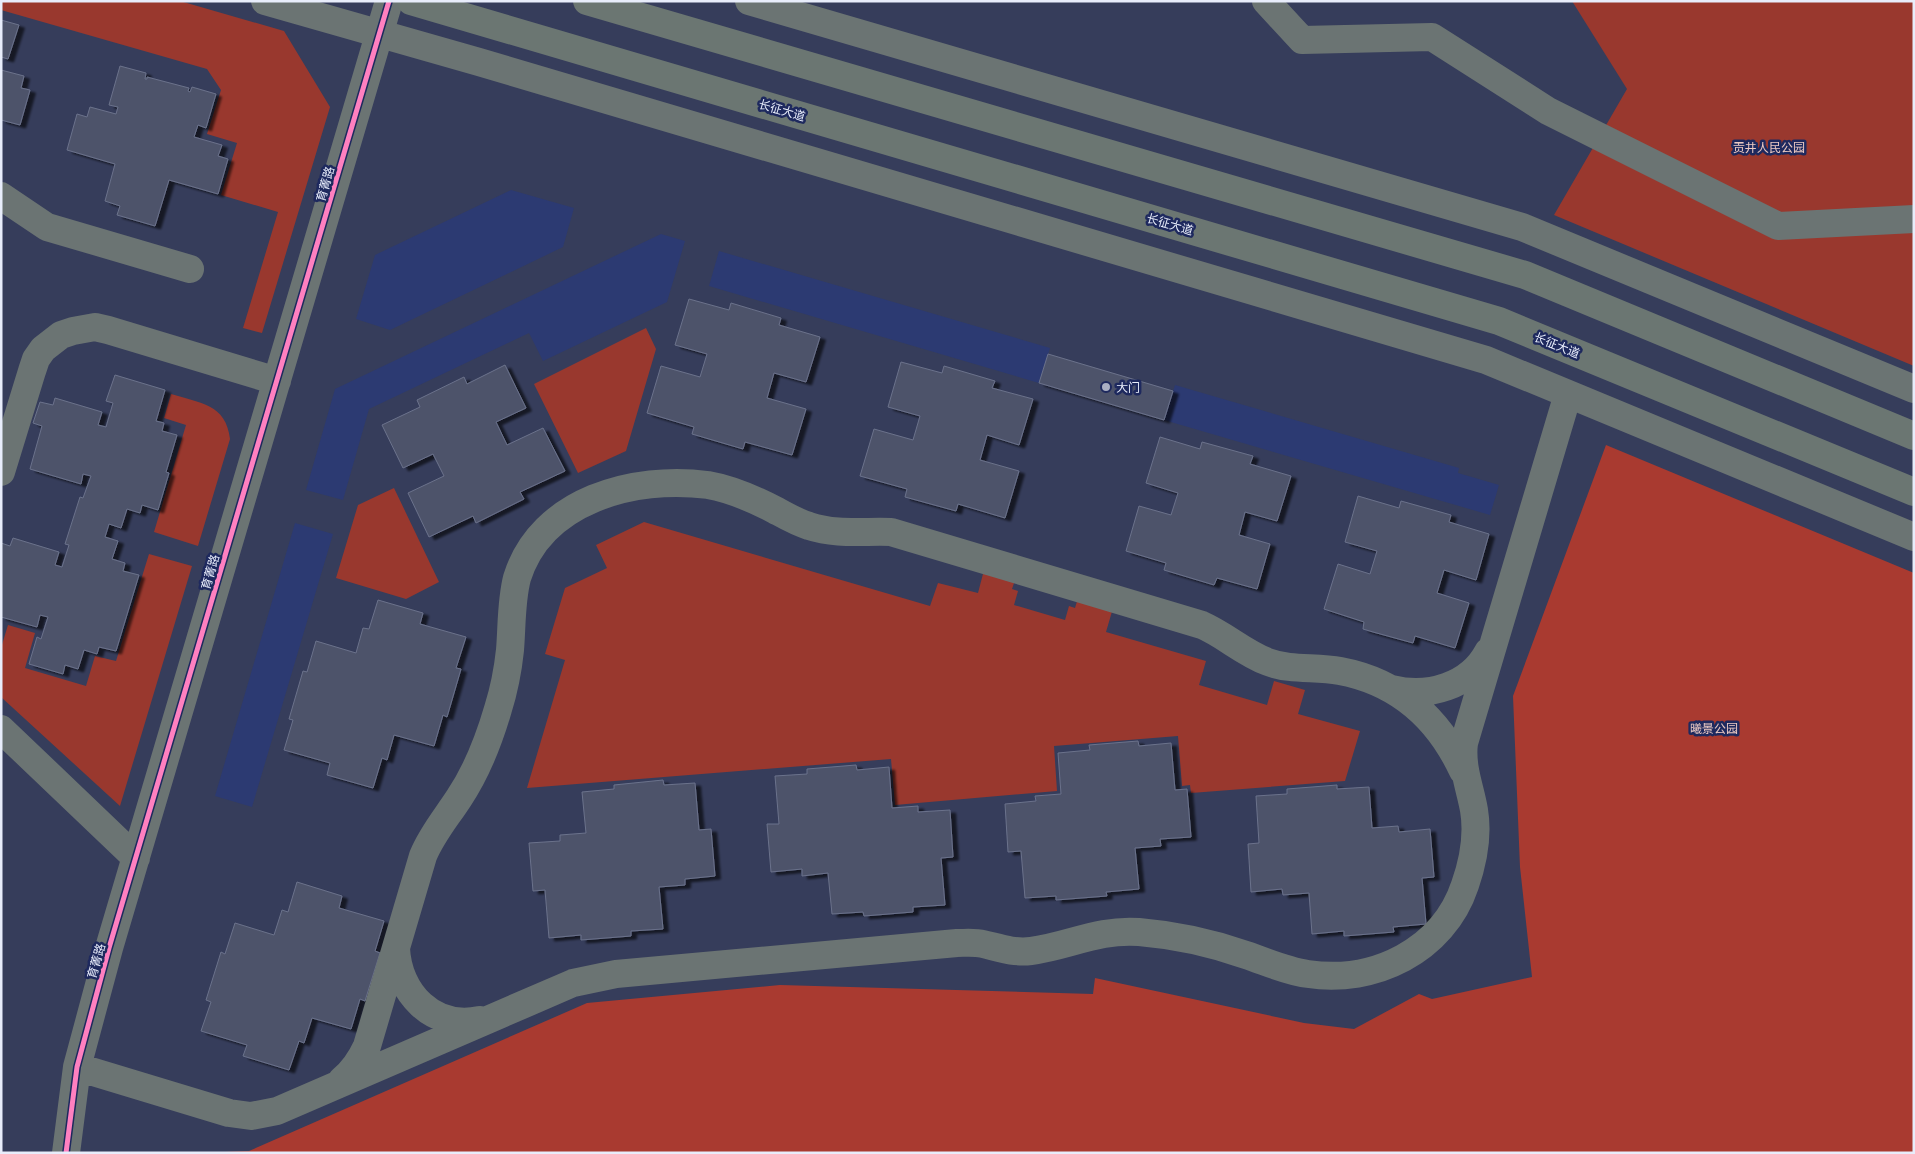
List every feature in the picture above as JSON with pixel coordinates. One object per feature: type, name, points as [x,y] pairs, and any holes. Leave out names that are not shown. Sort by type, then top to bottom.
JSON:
[{"type":"main road","name":"长征大道","points":[[411,1],[1499,321],[1914,492]]},
{"type":"main road","points":[[588,1],[1525,275],[1914,436]]},
{"type":"street","points":[[265,1],[380,33],[1486,360],[1914,537]]},
{"type":"street","name":"育菁路","points":[[66,1153],[77,1067],[136,858],[389,1]]},
{"type":"street","points":[[749,1],[1522,227],[1914,389]]},
{"type":"street","points":[[1266,1],[1302,40],[1432,37],[1548,111],[1778,226],[1914,219]]},
{"type":"street","points":[[1,196],[47,227],[190,269]]},
{"type":"street","points":[[1,472],[36,359],[51,342],[73,331],[94,328],[108,330],[277,381]]},
{"type":"street","points":[[77,1067],[239,1115],[264,1114],[276,1111],[573,983],[616,974],[957,943],[983,944],[1012,952],[1031,951],[1087,936],[1120,932],[1137,932],[1193,940],[1271,965],[1308,974],[1339,976],[1389,966],[1419,950],[1424,945],[1452,912],[1465,886],[1473,855],[1475,827],[1474,811],[1463,763],[1464,743],[1568,394]]},
{"type":"street","points":[[334,1086],[349,1074],[363,1056],[423,856],[429,842],[468,782],[499,708],[510,651],[517,579],[524,563],[534,544],[558,518],[575,507],[595,498],[628,488],[668,483],[708,485],[726,489],[795,521],[825,531],[891,532],[1202,624],[1244,650],[1269,662],[1300,668],[1340,671],[1409,693],[1423,693],[1447,687],[1474,671],[1494,642]]},
{"type":"street","points":[[1392,689],[1425,714],[1439,728],[1466,775]]},
{"type":"street","points":[[1,728],[136,858]]},
{"type":"street","points":[[396,946],[397,962],[406,988],[426,1008],[441,1017],[457,1022],[472,1022],[491,1018]]},
{"type":"shaded area","points":[[511,190],[574,208],[563,247],[390,330],[356,319],[375,255]]},
{"type":"shaded area","points":[[661,234],[685,241],[667,302],[543,361],[529,333],[369,409],[343,500],[306,490],[335,389]]},
{"type":"shaded area","points":[[719,251],[1050,348],[1039,383],[709,286]]},
{"type":"shaded area","points":[[1175,385],[1459,468],[1458,473],[1499,485],[1490,515],[1164,420]]},
{"type":"shaded area","points":[[295,523],[333,534],[252,807],[215,796]]},
{"type":"green space","points":[[1,1],[180,1],[284,31],[330,107],[262,333],[243,328],[278,212],[221,195],[237,143],[207,134],[221,90],[207,69],[1,10]]},
{"type":"green space","name":"贡井人民公园","points":[[1572,1],[1914,1],[1914,366],[1554,215],[1627,89]]},
{"type":"green space","points":[[646,328],[656,349],[626,451],[578,473],[534,384]]},
{"type":"green space","points":[[171,394],[210,407],[223,418],[228,427],[230,439],[198,546],[154,532],[186,425],[164,418]]},
{"type":"green space","name":"曦景公园","points":[[1606,445],[1914,573],[1914,1153],[201,1153],[249,1151],[587,1003],[780,985],[1093,994],[1095,978],[1304,1023],[1354,1029],[1419,994],[1432,999],[1532,977],[1520,867],[1513,696]]},
{"type":"green space","points":[[394,488],[439,582],[406,599],[336,578],[358,505]]},
{"type":"green space","points":[[644,522],[930,606],[938,583],[978,593],[984,570],[1015,580],[1012,589],[1018,591],[1014,605],[1065,620],[1069,606],[1075,608],[1078,598],[1113,608],[1106,632],[1206,661],[1199,685],[1267,705],[1274,681],[1305,690],[1298,714],[1360,731],[1345,781],[1191,793],[1190,785],[1182,786],[1178,736],[1054,746],[1057,791],[895,805],[891,759],[527,788],[565,660],[545,654],[565,588],[607,568],[596,545]]},
{"type":"green space","points":[[149,554],[192,566],[120,806],[1,697],[1,648],[8,625],[35,633],[25,668],[86,686],[95,656],[116,661]]},
{"type":"building","points":[[1,20],[19,25],[8,59],[1,57]]},
{"type":"building","points":[[120,66],[146,73],[145,79],[147,77],[189,88],[188,91],[190,92],[192,87],[216,94],[206,128],[198,125],[194,137],[222,145],[218,156],[228,159],[218,194],[169,180],[155,226],[117,215],[120,206],[105,201],[115,164],[67,150],[77,114],[87,117],[90,107],[116,114],[118,107],[109,105]]},
{"type":"building","points":[[1,70],[24,76],[21,88],[30,90],[20,125],[1,120]]},
{"type":"building","points":[[689,299],[729,310],[731,303],[781,318],[779,325],[820,337],[806,382],[774,373],[767,398],[806,409],[792,455],[745,442],[743,449],[692,434],[694,427],[647,413],[661,366],[700,377],[707,354],[675,345]]},
{"type":"building","name":"大门","points":[[1048,354],[1173,391],[1164,420],[1039,383]]},
{"type":"building","points":[[901,362],[942,373],[944,366],[995,381],[992,388],[1033,399],[1019,445],[987,435],[980,460],[1019,471],[1005,518],[958,504],[956,511],[905,497],[907,489],[860,476],[874,429],[913,440],[920,416],[888,407]]},
{"type":"building","points":[[505,365],[526,408],[496,422],[507,445],[543,428],[565,471],[520,492],[524,499],[476,523],[473,516],[429,537],[408,493],[444,476],[433,454],[403,468],[382,425],[420,407],[417,400],[464,377],[467,384]]},
{"type":"building","points":[[115,375],[165,390],[156,421],[164,423],[162,431],[177,435],[166,472],[169,473],[158,510],[142,505],[140,513],[127,509],[121,528],[109,524],[105,537],[118,541],[112,559],[125,563],[123,571],[139,575],[116,651],[99,647],[97,654],[84,650],[78,669],[65,665],[63,674],[29,664],[37,637],[41,639],[48,617],[40,615],[37,627],[1,617],[1,543],[10,546],[13,538],[59,552],[55,565],[62,567],[69,545],[65,544],[80,497],[83,498],[91,476],[83,474],[81,484],[30,469],[42,426],[33,423],[40,402],[53,405],[55,398],[102,412],[98,425],[106,427],[113,403],[106,401]]},
{"type":"building","points":[[1160,437],[1200,449],[1202,442],[1253,456],[1250,464],[1291,476],[1277,521],[1245,512],[1239,535],[1270,544],[1257,589],[1217,578],[1214,585],[1164,570],[1166,563],[1126,551],[1139,506],[1171,515],[1178,493],[1146,483]]},
{"type":"building","points":[[1358,496],[1399,508],[1401,501],[1451,515],[1449,522],[1489,534],[1476,580],[1444,570],[1437,593],[1469,603],[1455,648],[1415,636],[1413,643],[1373,632],[1363,629],[1364,622],[1324,609],[1338,564],[1370,574],[1377,551],[1345,542]]},
{"type":"building","points":[[378,600],[423,613],[420,624],[466,637],[456,668],[461,669],[447,717],[443,715],[434,746],[394,735],[387,760],[382,758],[373,788],[327,775],[330,763],[284,750],[293,720],[289,719],[303,671],[307,672],[316,641],[356,653],[363,628],[369,629]]},
{"type":"building","points":[[1138,741],[1139,746],[1171,743],[1175,790],[1187,789],[1191,837],[1160,839],[1161,846],[1135,848],[1139,889],[1106,892],[1107,896],[1056,900],[1056,896],[1025,898],[1021,851],[1008,852],[1005,804],[1036,801],[1035,796],[1061,794],[1058,753],[1090,750],[1089,745]]},
{"type":"building","points":[[856,765],[857,770],[889,767],[892,808],[918,806],[918,812],[950,810],[953,857],[941,858],[945,905],[913,907],[913,912],[864,916],[863,912],[832,914],[828,873],[802,876],[802,869],[771,872],[767,824],[779,824],[775,776],[807,774],[807,769]]},
{"type":"building","points":[[663,780],[664,785],[695,783],[699,830],[711,829],[715,876],[685,879],[685,885],[659,887],[663,929],[631,931],[631,936],[581,940],[581,935],[549,938],[545,890],[533,891],[529,843],[560,841],[560,835],[586,833],[582,792],[614,789],[614,785]]},
{"type":"building","points":[[1337,785],[1337,789],[1369,787],[1372,828],[1398,826],[1399,832],[1430,829],[1434,877],[1422,878],[1426,924],[1393,927],[1394,932],[1344,936],[1344,931],[1312,934],[1309,893],[1283,895],[1282,889],[1251,892],[1248,844],[1259,843],[1256,796],[1287,794],[1287,789]]},
{"type":"building","points":[[297,882],[342,896],[339,908],[384,921],[375,951],[380,953],[365,1001],[360,999],[351,1029],[312,1018],[304,1043],[299,1041],[289,1070],[243,1056],[247,1045],[201,1031],[211,1002],[206,1000],[221,952],[225,954],[235,923],[274,935],[282,910],[288,912]]},
{"type":"cycle path","points":[[66,1153],[77,1067],[109,948],[389,1]]},
{"type":"place","name":"大门","points":[[1106,387]]}]
